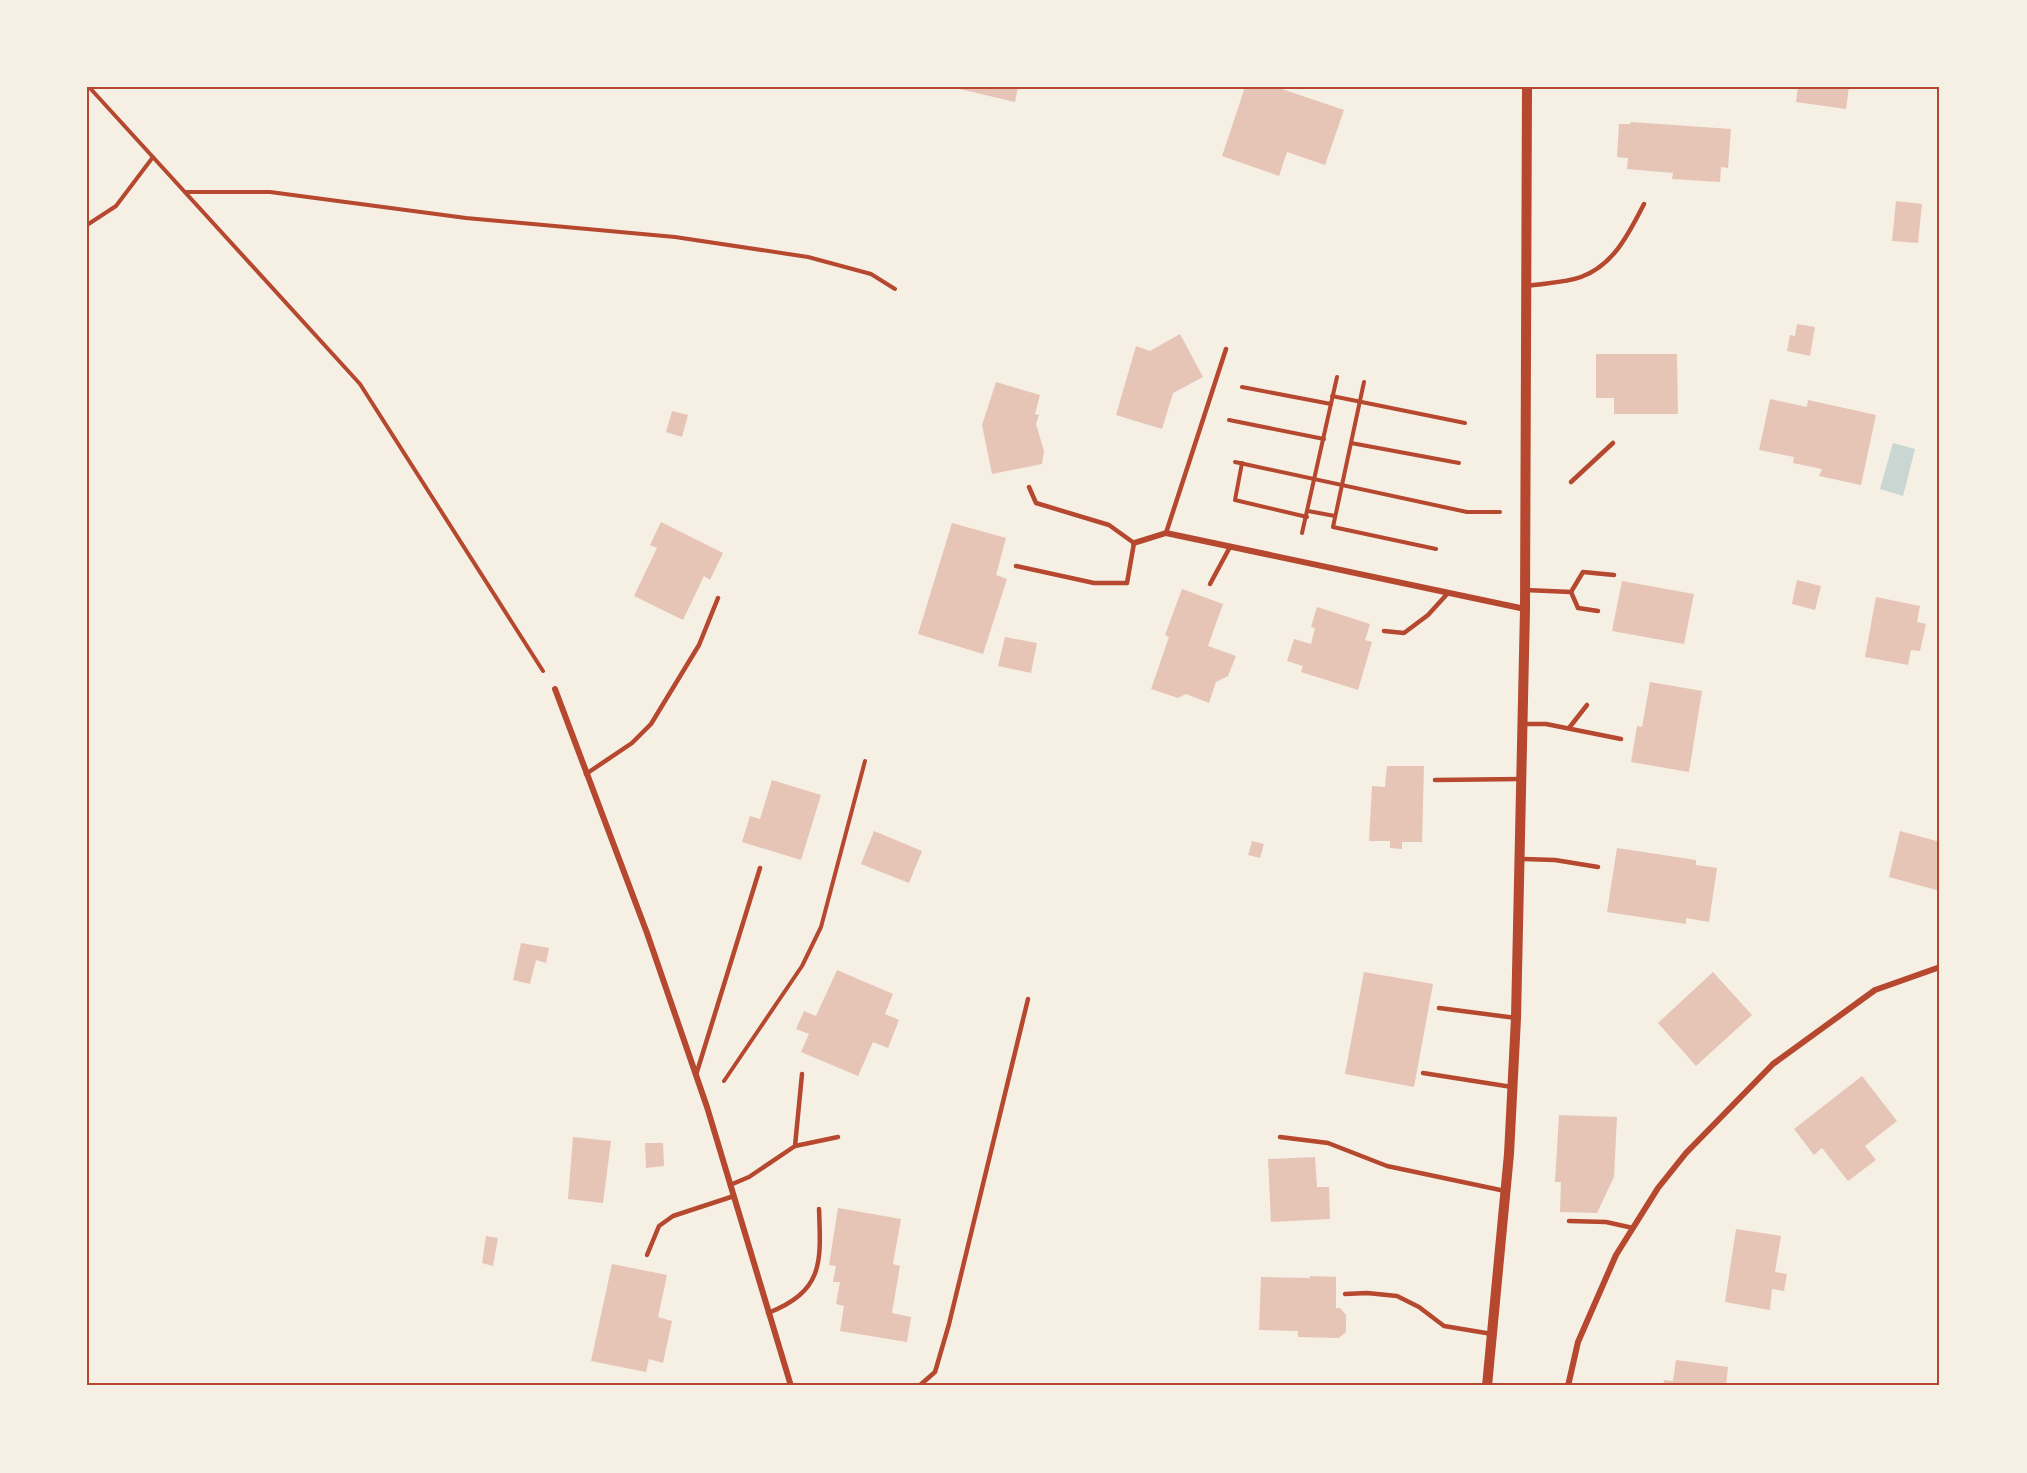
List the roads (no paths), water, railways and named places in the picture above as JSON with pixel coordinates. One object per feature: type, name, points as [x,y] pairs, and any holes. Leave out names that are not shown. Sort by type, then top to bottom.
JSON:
[{"type":"street","points":[[1487,1386],[1509,1154],[1516,1018],[1526,609],[1527,87]]},
{"type":"street","points":[[1134,543],[1166,533],[1526,609]]},
{"type":"street","points":[[555,689],[647,933],[696,1075],[791,1386]]},
{"type":"street","points":[[1568,1386],[1578,1342],[1616,1255],[1658,1188],[1686,1153],[1773,1064],[1875,990],[1940,967]]},
{"type":"lane","points":[[1526,286],[1581,277],[1600,266],[1621,246],[1644,204]]},
{"type":"lane","points":[[1166,533],[1226,350]]},
{"type":"lane","points":[[1571,482],[1613,443]]},
{"type":"lane","points":[[1016,566],[1094,583],[1127,583],[1134,543],[1109,525],[1036,503],[1029,487]]},
{"type":"lane","points":[[1209,584],[1230,547]]},
{"type":"lane","points":[[1571,592],[1583,572],[1614,575]]},
{"type":"lane","points":[[1525,590],[1571,592]]},
{"type":"lane","points":[[1571,592],[1578,608],[1598,610]]},
{"type":"lane","points":[[1383,630],[1404,633],[1428,615],[1448,593]]},
{"type":"lane","points":[[586,774],[632,743],[651,724],[699,645],[718,598]]},
{"type":"lane","points":[[1569,728],[1587,705]]},
{"type":"lane","points":[[1523,724],[1569,728],[1621,739]]},
{"type":"lane","points":[[1435,780],[1521,779]]},
{"type":"lane","points":[[1520,859],[1554,860],[1598,867]]},
{"type":"lane","points":[[696,1075],[760,868]]},
{"type":"lane","points":[[919,1386],[935,1372],[949,1324],[1028,999]]},
{"type":"lane","points":[[1439,1008],[1516,1018]]},
{"type":"lane","points":[[1423,1073],[1512,1087]]},
{"type":"lane","points":[[795,1146],[802,1074]]},
{"type":"lane","points":[[730,1185],[749,1177],[795,1146],[838,1137]]},
{"type":"lane","points":[[1280,1137],[1328,1143],[1387,1166],[1505,1191]]},
{"type":"lane","points":[[647,1255],[658,1226],[673,1216],[734,1196]]},
{"type":"lane","points":[[768,1312],[796,1300],[807,1290],[816,1272],[820,1242],[819,1209]]},
{"type":"lane","points":[[1569,1221],[1606,1222],[1633,1228]]},
{"type":"lane","points":[[1346,1294],[1368,1293],[1397,1296],[1419,1307],[1444,1326],[1492,1334]]}]
